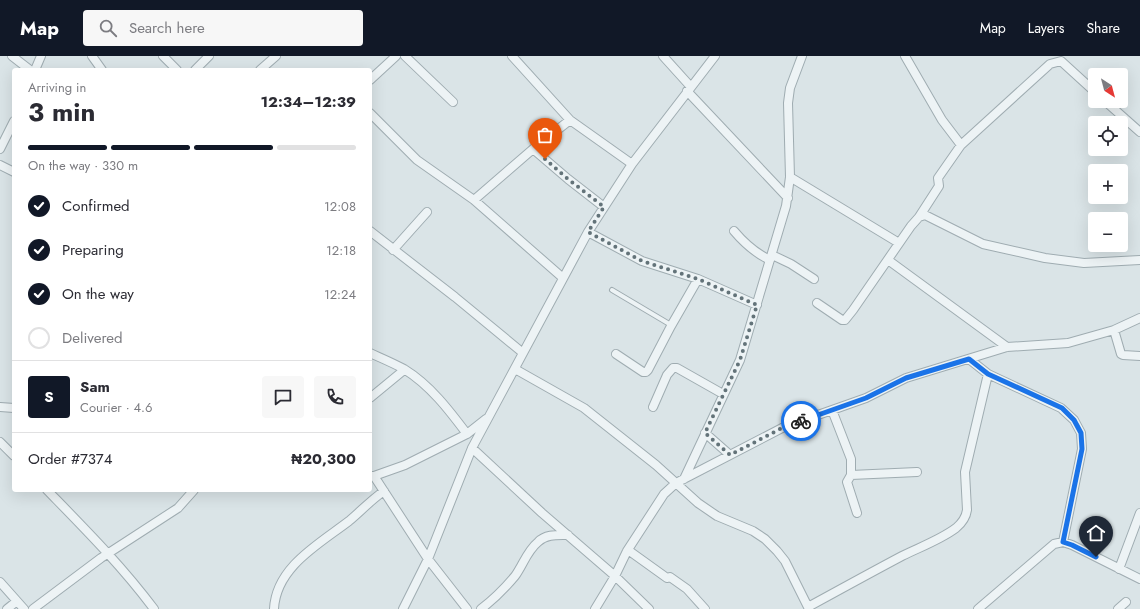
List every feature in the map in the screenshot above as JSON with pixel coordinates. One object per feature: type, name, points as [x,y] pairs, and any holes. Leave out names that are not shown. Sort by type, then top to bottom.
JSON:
[{"type":"street","points":[[12,56],[27,68]]},
{"type":"street","points":[[35,68],[41,56]]},
{"type":"street","points":[[92,56],[101,68]]},
{"type":"street","points":[[163,56],[175,68]]},
{"type":"street","points":[[197,68],[209,56]]},
{"type":"street","points":[[262,68],[276,56]]},
{"type":"street","points":[[372,78],[396,56]]},
{"type":"street","points":[[405,56],[454,102]]},
{"type":"street","points":[[512,56],[570,120],[632,164]]},
{"type":"street","points":[[663,56],[689,89],[788,198]]},
{"type":"street","points":[[402,609],[428,558],[472,448],[588,232],[632,164],[715,56]]},
{"type":"street","points":[[684,479],[740,360],[788,198],[790,177],[788,103],[790,88],[802,56]]},
{"type":"street","points":[[905,56],[942,120],[961,145]]},
{"type":"street","points":[[817,303],[842,320],[846,320],[911,226],[919,217],[939,186],[938,178],[961,145],[1050,64],[1059,59],[1088,86]]},
{"type":"street","points":[[1113,108],[1140,132]]},
{"type":"street","points":[[372,115],[417,160],[474,200],[564,278]]},
{"type":"street","points":[[474,200],[533,148],[570,120]]},
{"type":"street","points":[[0,149],[12,125]]},
{"type":"street","points":[[533,148],[568,179],[604,207]]},
{"type":"street","points":[[0,165],[12,171]]},
{"type":"street","points":[[790,177],[899,243]]},
{"type":"street","points":[[393,250],[427,212]]},
{"type":"street","points":[[919,217],[925,215],[983,244],[1045,258],[1084,263],[1140,260]]},
{"type":"street","points":[[734,231],[746,245],[762,256],[790,264],[814,279]]},
{"type":"street","points":[[588,232],[642,261],[698,279],[757,305]]},
{"type":"street","points":[[372,233],[456,297],[523,353]]},
{"type":"street","points":[[888,260],[1007,347]]},
{"type":"street","points":[[616,354],[643,372],[646,372],[652,364],[671,326],[698,279]]},
{"type":"street","points":[[595,609],[615,576],[627,551],[664,494],[676,483],[784,427],[866,398],[906,378],[1007,347],[1068,343],[1114,330],[1140,318]]},
{"type":"street","points":[[1114,330],[1121,354],[1140,356]]},
{"type":"street","points":[[372,354],[404,370],[428,387],[446,406],[467,434]]},
{"type":"street","points":[[969,359],[988,374],[1062,408],[1074,420],[1081,433],[1082,449],[1063,542]]},
{"type":"street","points":[[653,407],[667,375],[673,368],[677,368],[723,394]]},
{"type":"street","points":[[515,369],[584,408],[656,465],[698,504],[717,516],[752,531],[765,539],[786,561],[808,608],[860,578],[942,536],[956,528],[961,522],[967,510],[965,472],[988,374]]},
{"type":"street","points":[[372,396],[404,370]]},
{"type":"street","points":[[0,407],[12,408]]},
{"type":"street","points":[[832,410],[852,459],[851,475],[847,482],[856,514]]},
{"type":"street","points":[[467,609],[428,558],[384,491],[372,476],[405,465],[467,434],[489,416]]},
{"type":"street","points":[[705,433],[730,455]]},
{"type":"street","points":[[0,442],[12,454]]},
{"type":"street","points":[[472,448],[542,513],[615,576],[649,609]]},
{"type":"street","points":[[851,475],[917,472]]},
{"type":"street","points":[[274,609],[277,591],[294,564],[384,491]]},
{"type":"street","points":[[49,492],[109,553],[154,609]]},
{"type":"street","points":[[33,609],[109,553],[178,508],[192,492]]},
{"type":"street","points":[[1119,569],[1140,513]]},
{"type":"street","points":[[481,609],[495,598],[515,576],[538,542],[549,536],[568,535]]},
{"type":"street","points":[[980,607],[1054,544],[1063,542],[1140,579]]},
{"type":"street","points":[[627,551],[628,550],[667,578],[670,577],[687,589],[705,609]]},
{"type":"street","points":[[0,582],[24,609]]},
{"type":"street","points":[[7,609],[17,601]]},
{"type":"street","points":[[1118,609],[1126,602]]},
{"type":"street","points":[[980,607],[990,609]]},
{"type":"lane","points":[[612,290],[671,326]]},
{"type":"way so far","points":[[545,159],[604,207],[588,232],[642,261],[698,279],[757,305],[740,360],[705,433],[730,455],[784,427],[801,421]]},
{"type":"route","points":[[801,421],[866,398],[906,378],[969,359],[988,374],[1062,408],[1074,420],[1081,433],[1082,449],[1063,542],[1096,557]]}]
